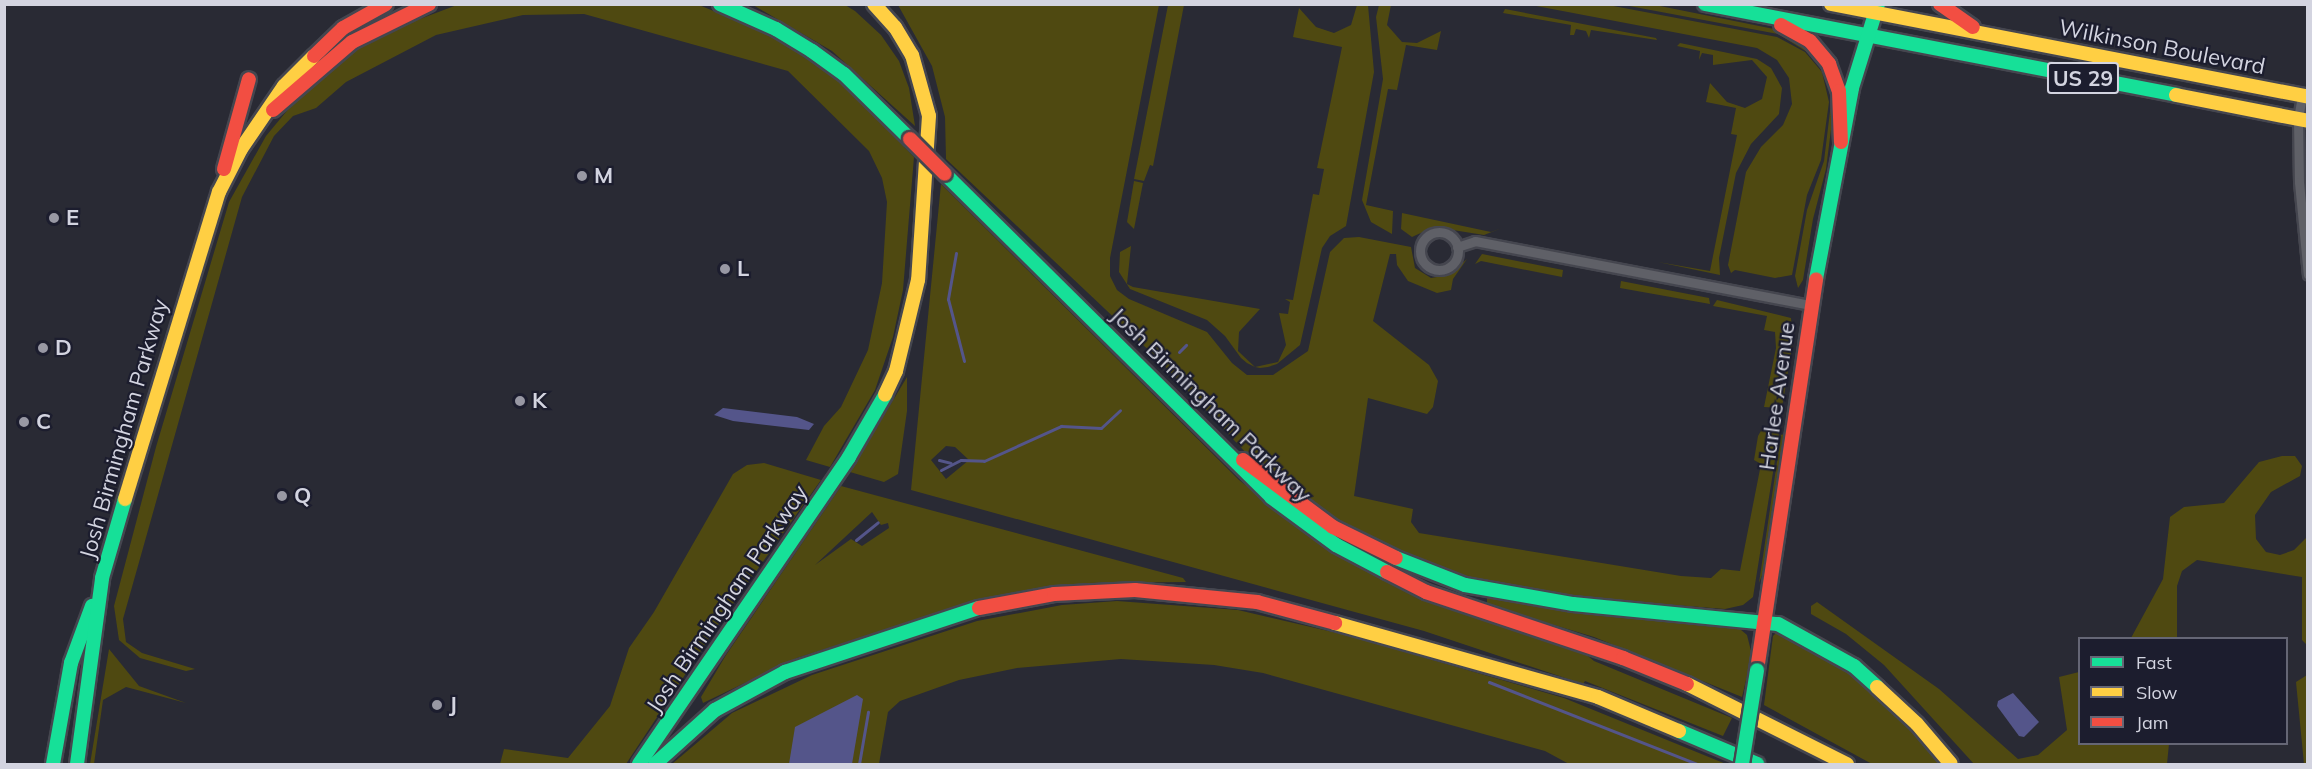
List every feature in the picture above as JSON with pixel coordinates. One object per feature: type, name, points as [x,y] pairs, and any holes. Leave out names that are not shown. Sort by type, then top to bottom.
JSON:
[{"type":"main road","name":"Josh Birmingham Parkway","points":[[77,765],[102,578],[204,231],[219,192],[275,97],[314,54],[343,28],[386,4]]},
{"type":"main road","name":"Josh Birmingham Parkway","points":[[261,121],[320,66],[352,42],[429,4]]},
{"type":"main road","name":"Josh Birmingham Parkway","points":[[720,4],[776,29],[844,74],[1198,427],[1271,497],[1304,523],[1389,574],[1463,606],[1667,676],[1768,722],[1847,765]]},
{"type":"main road","name":"Josh Birmingham Parkway","points":[[639,765],[878,412],[912,318],[929,148],[925,96],[912,55],[895,27],[874,4]]},
{"type":"main road","name":"Wilkinson Boulevard","points":[[1705,4],[2303,120]]},
{"type":"main road","name":"Wilkinson Boulevard","points":[[1831,4],[1876,9],[2004,38],[2305,96]]},
{"type":"main road","points":[[1940,4],[1966,24],[2004,38]]},
{"type":"main road","name":"Harlee Avenue","points":[[1742,765],[1811,304],[1841,142],[1867,36],[1876,9]]},
{"type":"main road","points":[[1753,14],[1810,40],[1829,64],[1839,91],[1841,142]]},
{"type":"main road","points":[[219,192],[249,79]]},
{"type":"main road","points":[[1198,427],[1333,527],[1373,549],[1465,585],[1573,604],[1764,620],[1807,637],[1854,666],[1917,724],[1951,765]]},
{"type":"main road","points":[[53,765],[71,663],[102,578]]},
{"type":"main road","name":"Josh Birmingham Parkway","points":[[655,765],[715,710],[794,669],[974,609],[1054,594],[1135,590],[1257,602],[1497,666],[1598,697],[1757,765]]},
{"type":"street","points":[[2305,96],[2303,120],[2307,275]]},
{"type":"street","points":[[1433,233],[1445,234],[1457,246],[1456,259],[1441,270],[1428,267],[1420,257],[1424,240],[1433,233]]},
{"type":"street","points":[[1457,246],[1475,241],[1811,304]]},
{"type":"shaded area","points":[[457,5],[699,5],[772,35],[846,86],[914,157],[903,290],[893,337],[875,390],[830,467],[806,460],[824,426],[841,407],[868,350],[882,283],[887,202],[882,178],[869,151],[788,71],[584,14],[523,15],[436,35],[346,82],[316,108],[293,116],[274,136],[242,197],[123,619],[126,642],[142,653],[195,669],[186,671],[140,658],[119,640],[114,606],[156,447],[229,202],[266,136],[300,95],[355,48],[380,34]]},
{"type":"shaded area","points":[[753,5],[845,5],[855,11],[881,35],[899,61],[909,88],[915,126],[832,51]]},
{"type":"shaded area","points":[[898,5],[1159,5],[1110,258],[1110,276],[1117,290],[1129,299],[1207,332],[1232,363],[1247,375],[1273,375],[1308,351],[1330,252],[1344,238],[1359,237],[1411,247],[1415,268],[1431,278],[1449,275],[1467,259],[1453,279],[1451,290],[1437,293],[1408,281],[1397,265],[1396,254],[1390,254],[1373,321],[1429,365],[1438,381],[1433,407],[1427,414],[1368,398],[1354,496],[1413,509],[1411,522],[1419,533],[1681,576],[1711,578],[1721,569],[1740,571],[1761,464],[1754,460],[1758,436],[1762,429],[1777,429],[1779,435],[1753,597],[1743,605],[1725,609],[1574,597],[1464,579],[1376,544],[1278,481],[1247,454],[1158,359],[946,159],[945,117],[932,66]]},
{"type":"shaded area","points":[[1168,5],[1184,5],[1153,166],[1150,165],[1144,181],[1134,179]]},
{"type":"shaded area","points":[[1357,5],[1368,5],[1374,72],[1346,226],[1330,236],[1322,248],[1300,345],[1277,364],[1255,367],[1278,362],[1286,345],[1279,313],[1288,314],[1290,302],[1285,299],[1293,300],[1313,194],[1319,195],[1324,169],[1317,168],[1342,47],[1293,37],[1299,8],[1316,27],[1334,33],[1351,25]]},
{"type":"shaded area","points":[[1379,5],[1391,5],[1387,25],[1402,42],[1417,43],[1441,31],[1437,50],[1406,45],[1397,90],[1388,89],[1366,205],[1393,211],[1392,234],[1371,222],[1362,200],[1383,79],[1376,17]]},
{"type":"shaded area","points":[[1531,5],[1608,5],[1777,37],[1805,52],[1822,72],[1829,102],[1821,160],[1807,195],[1792,275],[1775,278],[1735,270],[1731,273],[1728,265],[1746,172],[1761,147],[1783,125],[1792,104],[1789,78],[1777,60],[1757,48]]},
{"type":"shaded area","points":[[1624,5],[1655,5],[1779,30],[1801,41],[1812,55],[1778,34]]},
{"type":"shaded area","points":[[1505,9],[1657,40],[1591,30],[1589,38],[1586,31],[1576,29],[1574,35],[1570,35],[1571,25],[1503,13]]},
{"type":"shaded area","points":[[1680,43],[1757,59],[1771,68],[1782,88],[1779,114],[1751,144],[1736,173],[1719,258],[1720,275],[1658,262],[1710,271],[1737,135],[1731,134],[1736,108],[1706,102],[1710,83],[1727,102],[1745,108],[1762,99],[1767,77],[1752,60],[1713,65],[1713,55],[1702,53],[1699,60],[1700,51],[1677,46]]},
{"type":"shaded area","points":[[1819,57],[1830,77],[1834,106],[1826,169],[1813,219],[1803,280],[1798,288],[1795,276],[1807,210],[1824,161],[1831,103],[1827,76]]},
{"type":"shaded area","points":[[1134,181],[1143,183],[1134,229],[1127,222]]},
{"type":"shaded area","points":[[941,184],[1239,480],[1326,548],[1417,596],[1583,652],[1594,661],[1732,718],[1723,736],[1585,681],[1583,684],[1424,631],[911,490]],"holes":[[[946,446],[955,447],[969,460],[946,479],[931,460]]]},
{"type":"shaded area","points":[[1402,213],[1491,232],[1502,228],[1484,235],[1434,227],[1412,237],[1401,229]]},
{"type":"shaded area","points":[[1131,246],[1127,284],[1133,287],[1260,309],[1239,332],[1238,351],[1255,367],[1241,358],[1225,336],[1207,320],[1130,289],[1119,272],[1120,252]]},
{"type":"shaded area","points":[[1482,254],[1563,270],[1562,277],[1481,261],[1475,264]]},
{"type":"shaded area","points":[[1621,281],[1709,298],[1710,304],[1620,288]]},
{"type":"shaded area","points":[[1717,300],[1791,318],[1793,341],[1782,408],[1764,407],[1776,348],[1775,332],[1764,330],[1767,316],[1713,306]]},
{"type":"shaded area","points":[[907,377],[907,411],[898,474],[884,482],[850,472]]},
{"type":"shaded area","points":[[1784,434],[1763,573],[1759,583],[1781,435]]},
{"type":"shaded area","points":[[2282,456],[2295,456],[2302,466],[2300,476],[2271,492],[2255,515],[2256,539],[2266,552],[2280,555],[2294,550],[2307,537],[2307,645],[2302,640],[2302,577],[2197,560],[2182,571],[2177,586],[2177,637],[2132,637],[2163,579],[2170,517],[2184,507],[2224,503],[2259,462]]},
{"type":"shaded area","points":[[764,463],[821,480],[718,625],[626,764],[500,764],[504,749],[568,758],[610,706],[629,648],[654,612],[733,474],[747,465]]},
{"type":"shaded area","points":[[841,486],[1183,578],[1186,582],[1087,583],[971,602],[797,658],[703,703],[701,697],[726,655]],"holes":[[[872,512],[881,525],[888,523],[889,528],[862,546],[851,539],[815,565]]]},
{"type":"shaded area","points":[[1487,598],[1734,624],[1747,635],[1752,655],[1742,697],[1594,637],[1487,605]]},
{"type":"shaded area","points":[[1117,601],[1238,610],[1350,636],[1564,698],[1726,764],[1569,764],[1545,751],[1263,673],[1214,665],[1121,659],[1017,668],[959,680],[900,701],[888,712],[879,764],[672,764],[732,713],[812,675],[977,621],[1062,605]]},
{"type":"shaded area","points":[[1817,602],[1939,689],[2018,759],[2038,755],[2067,730],[2059,677],[2078,672],[2078,745],[2169,745],[2167,764],[1974,764],[1884,665],[1846,634],[1811,614],[1811,606]]},
{"type":"shaded area","points":[[1777,632],[1849,671],[1879,695],[1944,764],[1872,764],[1764,705],[1773,636]]},
{"type":"shaded area","points":[[109,649],[139,686],[186,703],[126,687],[103,700],[94,764],[90,764]]},
{"type":"shaded area","points":[[2307,675],[2308,764],[2304,764],[2296,682]]},
{"type":"water","points":[[723,408],[797,417],[814,424],[809,430],[733,421],[714,415]]},
{"type":"water","points":[[2013,693],[2039,722],[2024,737],[2019,736],[1997,706],[1998,701]]},
{"type":"water","points":[[857,695],[863,699],[852,764],[789,764],[795,727]]},
{"type":"waterway","points":[[956,253],[948,299],[964,361]]},
{"type":"waterway","points":[[1179,352],[1186,345]]},
{"type":"waterway","points":[[941,470],[961,460],[984,461],[1061,426],[1101,428],[1120,410]]},
{"type":"waterway","points":[[939,460],[951,463]]},
{"type":"waterway","points":[[856,540],[878,522]]},
{"type":"waterway","points":[[1489,682],[1697,764]]},
{"type":"waterway","points":[[859,764],[868,712]]},
{"type":"traffic: fast","points":[[720,4],[776,29],[812,51],[844,74],[910,139]]},
{"type":"traffic: fast","points":[[1705,4],[2176,95]]},
{"type":"traffic: fast","points":[[1816,279],[1852,88],[1878,4]]},
{"type":"traffic: fast","points":[[945,174],[1271,497],[1336,545],[1387,572]]},
{"type":"traffic: fast","points":[[639,764],[849,457],[885,395]]},
{"type":"traffic: fast","points":[[77,764],[102,578],[125,499]]},
{"type":"traffic: fast","points":[[1396,558],[1465,585],[1573,604],[1778,624],[1854,666],[1877,687]]},
{"type":"traffic: fast","points":[[53,764],[71,663],[92,606]]},
{"type":"traffic: fast","points":[[655,764],[715,710],[785,672],[979,608]]},
{"type":"traffic: fast","points":[[1742,764],[1757,670]]},
{"type":"traffic: fast","points":[[1679,731],[1757,764]]},
{"type":"traffic: slow","points":[[874,4],[895,27],[912,55],[929,116],[918,280],[896,371],[885,395]]},
{"type":"traffic: slow","points":[[1831,4],[2308,97]]},
{"type":"traffic: slow","points":[[125,499],[219,192],[241,149],[284,86],[314,56]]},
{"type":"traffic: slow","points":[[2176,95],[2308,121]]},
{"type":"traffic: slow","points":[[1335,623],[1598,697],[1679,731]]},
{"type":"traffic: slow","points":[[1687,684],[1847,764]]},
{"type":"traffic: slow","points":[[1877,687],[1917,724],[1951,764]]},
{"type":"traffic: jam","points":[[314,56],[343,28],[386,4]]},
{"type":"traffic: jam","points":[[273,110],[352,42],[429,4]]},
{"type":"traffic: jam","points":[[1940,4],[1973,27]]},
{"type":"traffic: jam","points":[[1781,25],[1810,41],[1829,64],[1839,91],[1841,142]]},
{"type":"traffic: jam","points":[[224,169],[249,79]]},
{"type":"traffic: jam","points":[[910,139],[945,174]]},
{"type":"traffic: jam","points":[[1757,670],[1816,279]]},
{"type":"traffic: jam","points":[[1243,460],[1333,527],[1396,558]]},
{"type":"traffic: jam","points":[[1387,572],[1426,592],[1623,658],[1687,684]]},
{"type":"traffic: jam","points":[[979,608],[1054,594],[1135,590],[1257,602],[1335,623]]},
{"type":"place","name":"M","points":[[582,176]]},
{"type":"place","name":"E","points":[[54,218]]},
{"type":"place","name":"L","points":[[725,269]]},
{"type":"place","name":"D","points":[[43,348]]},
{"type":"place","name":"K","points":[[520,401]]},
{"type":"place","name":"C","points":[[24,422]]},
{"type":"place","name":"Q","points":[[282,496]]},
{"type":"place","name":"J","points":[[437,705]]}]
